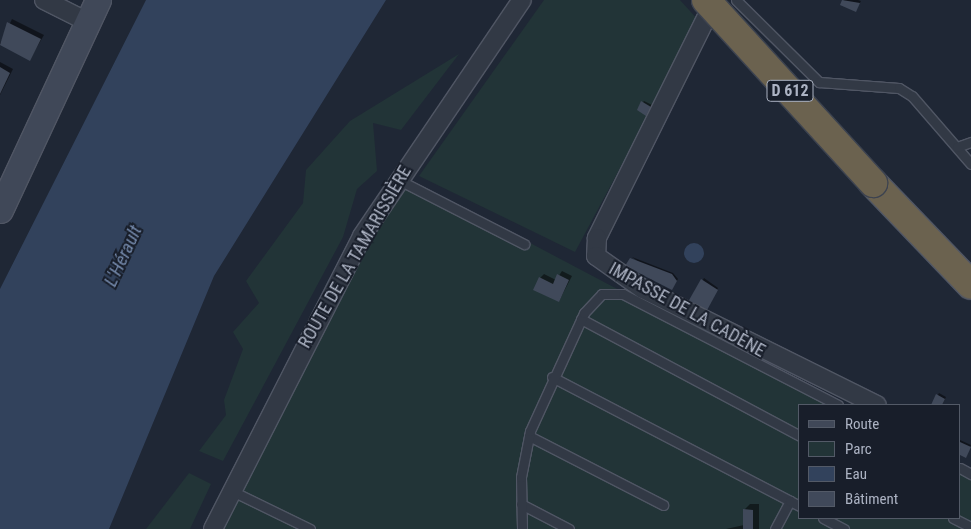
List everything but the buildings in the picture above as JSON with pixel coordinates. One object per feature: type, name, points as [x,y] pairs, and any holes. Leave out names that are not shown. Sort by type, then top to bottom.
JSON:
[{"type":"highway","name":"D 612","points":[[706,0],[873,183],[971,285]]},
{"type":"street","points":[[0,210],[6,181],[93,11],[44,0]]},
{"type":"street","name":"ROUTE DE LA TAMARISSIÈRE","points":[[213,529],[230,490],[315,323],[397,178],[522,0]]},
{"type":"street","name":"IMPASSE DE LA CADÈNE","points":[[716,0],[596,238],[596,256],[643,289],[874,404]]},
{"type":"lane","points":[[736,0],[819,82],[899,88],[912,96],[971,164]]},
{"type":"lane","points":[[958,147],[971,142]]},
{"type":"lane","points":[[397,178],[524,244]]},
{"type":"lane","points":[[522,529],[520,476],[529,436],[552,377],[581,319],[602,294],[623,294],[836,404]]},
{"type":"lane","points":[[581,319],[798,435]]},
{"type":"lane","points":[[552,377],[798,505]]},
{"type":"lane","points":[[529,436],[663,505]]},
{"type":"lane","points":[[230,490],[310,529]]},
{"type":"lane","points":[[775,529],[790,501]]},
{"type":"lane","points":[[521,504],[569,529]]},
{"type":"lane","points":[[825,519],[844,529]]},
{"type":"lane","points":[[955,519],[971,527]]},
{"type":"green space","points":[[544,0],[680,0],[699,21],[575,252],[419,176]]},
{"type":"green space","points":[[459,54],[401,130],[373,123],[377,171],[357,189],[343,237],[223,461],[199,451],[226,415],[224,400],[243,349],[233,332],[259,303],[246,281],[303,203],[306,170],[350,121]]},
{"type":"green space","points":[[407,178],[835,404],[798,404],[798,519],[961,519],[961,466],[971,471],[971,529],[218,529],[239,480]]},
{"type":"green space","points":[[189,473],[211,484],[190,529],[146,529]]},
{"type":"water","name":"L'Hérault","points":[[146,0],[386,0],[214,276],[109,529],[0,529],[0,289]]},
{"type":"water","points":[[694,243],[701,246],[704,253],[701,260],[694,263],[687,260],[684,253],[687,246]]}]
